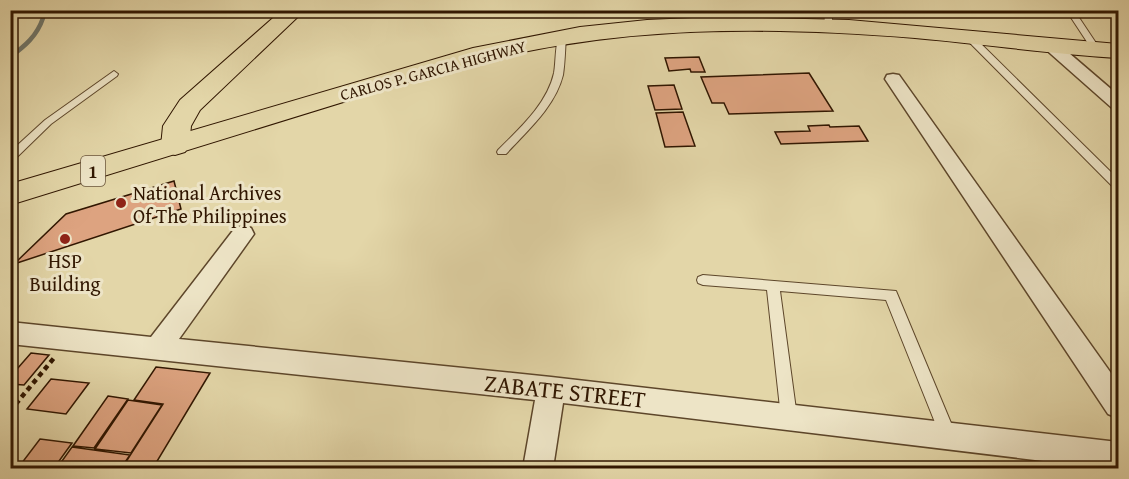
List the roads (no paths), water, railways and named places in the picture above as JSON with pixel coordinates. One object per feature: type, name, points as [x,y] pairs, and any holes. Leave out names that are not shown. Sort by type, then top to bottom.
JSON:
[{"type":"main road","points":[[175,146],[177,126],[189,106],[295,10]]},
{"type":"main road","name":"CARLOS P. GARCIA HIGHWAY","points":[[10,195],[442,64],[562,37],[695,23],[829,17],[969,37],[1107,50]]},
{"type":"street","points":[[1049,44],[1119,104]]},
{"type":"street","points":[[893,79],[1119,405]]},
{"type":"street","points":[[157,349],[243,234]]},
{"type":"street","name":"ZABATE STREET","points":[[10,333],[551,389],[1119,456]]},
{"type":"street","points":[[538,468],[551,389]]},
{"type":"lane","points":[[1070,10],[1107,50]]},
{"type":"lane","points":[[502,153],[547,100],[558,76],[562,37]]},
{"type":"lane","points":[[969,37],[1119,185]]},
{"type":"lane","points":[[10,158],[48,122],[114,74]]},
{"type":"lane","points":[[703,280],[891,296],[948,435]]},
{"type":"lane","points":[[773,286],[789,417]]},
{"type":"waterway","points":[[10,57],[25,45],[37,30],[43,18],[38,10]]},
{"type":"place","name":"National Archives Of The Philippines","points":[[121,203]]},
{"type":"place","name":"HSP Building","points":[[65,239]]}]
